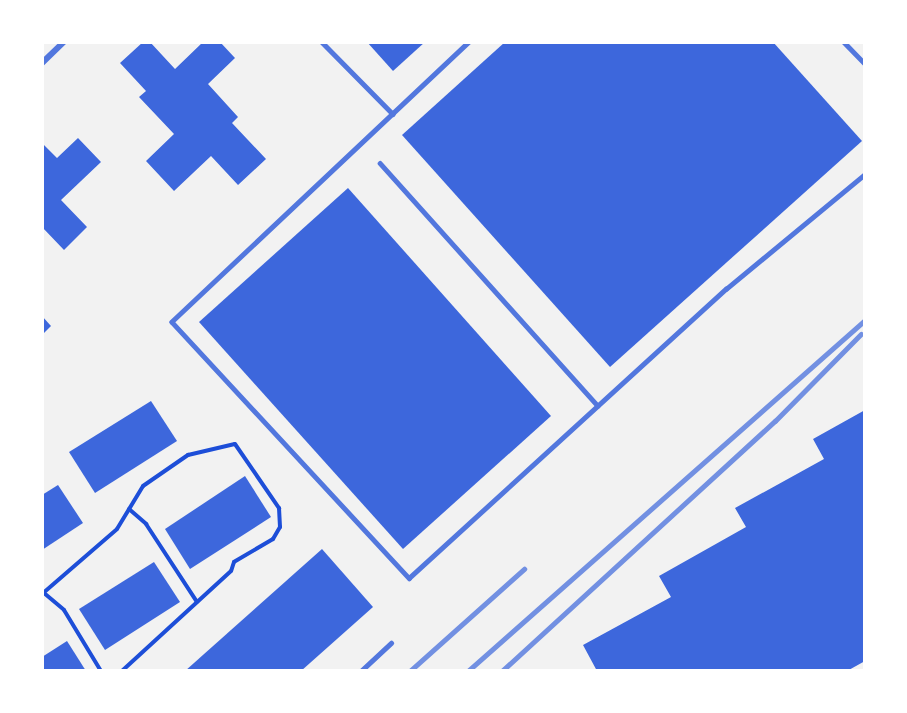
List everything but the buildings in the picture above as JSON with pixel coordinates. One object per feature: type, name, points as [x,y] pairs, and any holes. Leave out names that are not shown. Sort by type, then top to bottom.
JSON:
[{"type":"street","points":[[42,63],[64,42]]},
{"type":"lane","points":[[322,42],[393,114]]},
{"type":"lane","points":[[469,42],[172,322],[409,578],[726,289],[865,174]]},
{"type":"lane","points":[[844,42],[865,64]]},
{"type":"lane","points":[[380,163],[598,406]]},
{"type":"lane","points":[[361,671],[391,643]]},
{"type":"path","points":[[101,671],[64,610],[43,593],[117,530],[143,486],[188,455],[235,444],[279,508],[280,527],[273,539],[234,562],[231,571],[122,671]]},
{"type":"path","points":[[129,509],[146,524],[197,602]]},
{"type":"railway","points":[[468,671],[865,320]]},
{"type":"railway","points":[[502,671],[775,421],[861,334]]},
{"type":"railway","points":[[410,671],[524,569]]}]
